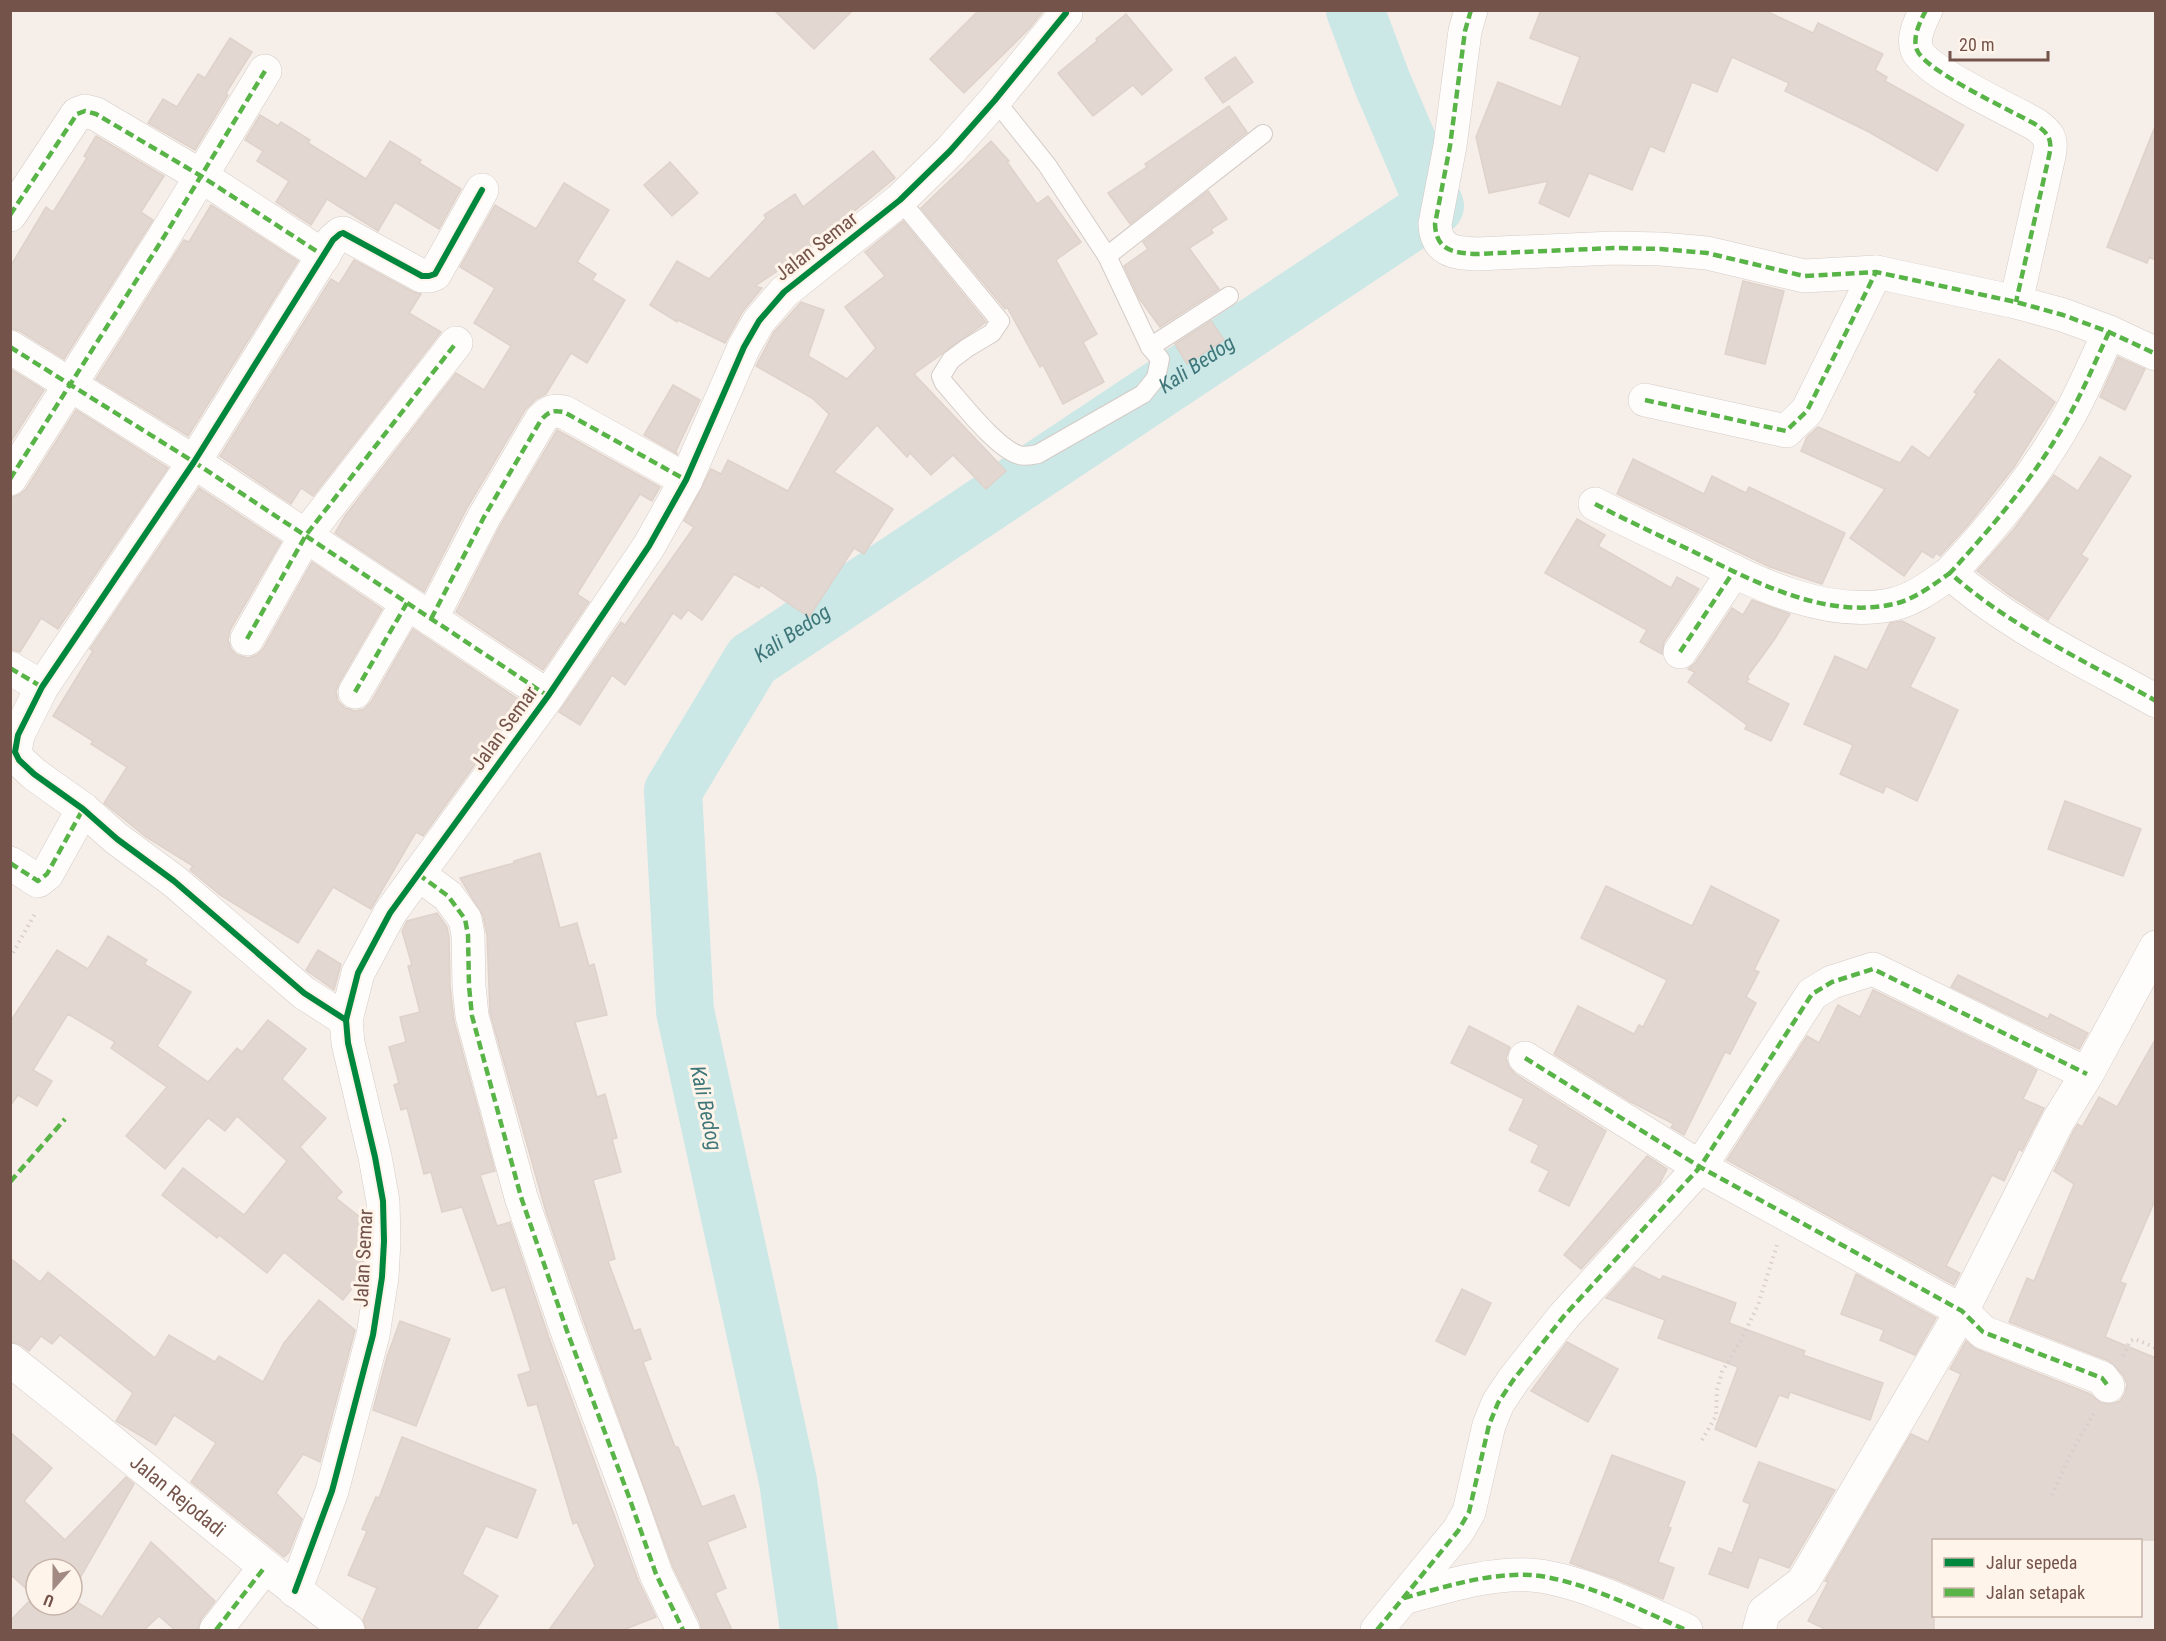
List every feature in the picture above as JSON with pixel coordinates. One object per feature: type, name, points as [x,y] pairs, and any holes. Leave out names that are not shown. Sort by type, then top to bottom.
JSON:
[{"type":"street","points":[[1471,10],[1465,31],[1450,146],[1435,224],[1436,235],[1441,244],[1449,250],[1462,254],[1477,254],[1614,248],[1661,249],[1707,253],[1804,276],[1876,272],[2016,302],[2063,315],[2156,354]]},
{"type":"street","points":[[1926,10],[1916,35],[1916,47],[1920,56],[1947,76],[2045,130],[2050,138],[2049,156],[2016,302]]},
{"type":"street","name":"Jalan Semar","points":[[295,1591],[332,1491],[373,1335],[382,1277],[383,1201],[348,1043],[346,1020],[358,973],[390,913],[548,696],[649,546],[686,480],[744,347],[773,302],[900,200],[950,151],[1066,13]]},
{"type":"street","points":[[10,479],[162,240],[265,71]]},
{"type":"street","points":[[10,215],[77,114],[82,111],[96,114],[201,176],[324,256]]},
{"type":"street","points":[[346,1020],[304,993],[174,881],[117,839],[83,809],[34,774],[15,752],[18,735],[42,687],[194,462],[333,240],[343,233],[414,272],[429,276],[435,274],[482,190]]},
{"type":"street","points":[[1645,400],[1786,431],[1807,411],[1876,272]]},
{"type":"street","points":[[1595,504],[1734,572],[1812,601],[1860,607],[1895,603],[1917,595],[1950,573],[2016,498],[2070,415],[2109,333]]},
{"type":"street","points":[[247,639],[306,536],[456,343]]},
{"type":"street","points":[[10,346],[194,462],[548,696]]},
{"type":"street","points":[[355,692],[419,611],[484,517],[547,413],[552,410],[564,412],[686,480]]},
{"type":"street","points":[[1680,652],[1734,572]]},
{"type":"street","points":[[1950,573],[1974,594],[2016,621],[2156,701]]},
{"type":"street","points":[[10,668],[42,687]]},
{"type":"street","points":[[10,862],[38,881],[47,874],[83,809]]},
{"type":"street","points":[[418,874],[448,896],[465,919],[468,935],[472,1016],[521,1197],[656,1574],[683,1630]]},
{"type":"street","points":[[1759,1630],[1764,1612],[1803,1582],[1962,1311],[2058,1121],[2087,1074],[2156,947]]},
{"type":"street","points":[[1377,1630],[1458,1531],[1469,1512],[1489,1425],[1498,1403],[1514,1379],[1564,1316],[1700,1167],[1812,994],[1832,982],[1873,969],[2087,1074]]},
{"type":"street","points":[[1525,1058],[1700,1167],[1962,1311],[1983,1332],[2102,1378],[2108,1386]]},
{"type":"street","name":"Jalan Rejodadi","points":[[10,1360],[72,1408],[264,1568],[348,1630]]},
{"type":"street","points":[[216,1630],[264,1568]]},
{"type":"street","points":[[1404,1598],[1452,1585],[1491,1578],[1531,1575],[1561,1581],[1603,1594],[1686,1630]]},
{"type":"lane","points":[[900,200],[1000,321],[992,333],[951,360],[941,376],[944,383],[1009,451],[1022,457],[1038,454],[1143,394],[1156,378],[1160,359],[1150,347],[1107,256],[1047,165],[995,100]]},
{"type":"lane","points":[[1107,256],[1263,134]]},
{"type":"lane","points":[[1150,347],[1229,296]]},
{"type":"path","points":[[10,958],[35,914],[39,899],[38,881]]},
{"type":"path","points":[[1702,1440],[1716,1416],[1717,1390],[1722,1372],[1758,1305],[1787,1215]]},
{"type":"path","points":[[2052,1495],[2070,1455],[2108,1386]]},
{"type":"building","points":[[774,10],[853,10],[814,49]]},
{"type":"building","points":[[979,10],[1044,10],[1029,29],[964,93],[930,59]]},
{"type":"building","points":[[1541,10],[1764,10],[1813,33],[1818,23],[1883,54],[1875,70],[1887,77],[1885,81],[1964,125],[1937,171],[1869,132],[1785,91],[1789,83],[1732,57],[1717,92],[1692,82],[1664,152],[1650,146],[1632,190],[1589,173],[1569,217],[1539,203],[1548,181],[1489,193],[1476,137],[1498,82],[1561,107],[1580,57],[1530,38]]},
{"type":"building","points":[[1126,14],[1172,70],[1142,95],[1133,85],[1093,116],[1058,73]]},
{"type":"building","points":[[230,38],[252,52],[226,93],[228,95],[195,150],[148,123],[163,99],[177,107],[198,74],[205,78]]},
{"type":"building","points":[[1235,57],[1253,82],[1223,103],[1205,78]]},
{"type":"building","points":[[1229,106],[1247,132],[1130,224],[1108,193],[1147,167],[1145,164]]},
{"type":"building","points":[[260,115],[278,126],[281,122],[310,140],[308,143],[366,179],[390,141],[421,160],[419,163],[461,189],[439,229],[395,202],[378,231],[327,199],[311,225],[276,202],[289,181],[257,161],[263,151],[245,140]]},
{"type":"building","points":[[2154,129],[2156,129],[2156,260],[2149,257],[2147,263],[2107,247]]},
{"type":"building","points":[[96,136],[164,176],[141,212],[153,220],[64,359],[20,331],[10,328],[10,267],[46,207],[53,212],[87,158],[84,156]]},
{"type":"building","points":[[991,141],[1009,161],[1007,162],[1037,204],[1048,196],[1081,242],[1056,260],[1097,334],[1083,342],[1104,382],[1063,404],[1043,365],[1040,367],[1007,307],[1005,309],[921,208]]},
{"type":"building","points":[[873,151],[895,178],[794,260],[755,286],[762,288],[743,311],[725,343],[678,320],[677,322],[650,305],[677,261],[709,279],[766,218],[764,215],[795,194],[803,207]]},
{"type":"building","points":[[670,162],[698,193],[672,216],[644,185]]},
{"type":"building","points":[[564,183],[609,210],[577,262],[596,274],[592,280],[625,300],[587,363],[571,353],[546,394],[536,399],[525,410],[467,508],[424,592],[335,533],[345,516],[456,373],[484,390],[511,346],[474,323],[495,288],[460,267],[495,205],[536,229]]},
{"type":"building","points":[[1208,191],[1227,219],[1211,229],[1213,233],[1189,248],[1219,289],[1160,327],[1139,298],[1124,266],[1148,249],[1143,242]]},
{"type":"building","points":[[211,205],[298,261],[188,436],[96,379],[184,240],[189,242]]},
{"type":"building","points":[[903,221],[986,322],[914,374],[1006,471],[986,489],[953,455],[931,475],[910,453],[907,457],[877,425],[834,472],[893,509],[864,554],[854,548],[809,617],[761,585],[759,588],[734,574],[702,620],[688,610],[681,619],[673,613],[625,685],[612,675],[580,725],[559,712],[621,622],[625,625],[694,527],[684,521],[711,469],[721,474],[728,460],[788,491],[829,414],[812,398],[756,366],[774,332],[801,302],[824,310],[808,356],[847,379],[876,348],[845,307],[885,276],[865,252]]},
{"type":"building","points":[[354,260],[413,292],[421,294],[409,313],[441,332],[313,496],[301,488],[291,504],[220,456],[331,279],[339,284]]},
{"type":"building","points":[[1743,281],[1784,291],[1765,364],[1725,354]]},
{"type":"building","points":[[1211,321],[1224,340],[1187,364],[1175,344]]},
{"type":"building","points":[[2118,357],[2145,369],[2125,410],[2100,397]]},
{"type":"building","points":[[1999,359],[2055,402],[2014,467],[1969,524],[1940,556],[1936,553],[1933,558],[1922,551],[1904,576],[1850,538],[1885,489],[1801,451],[1807,437],[1818,427],[1900,463],[1912,446],[1929,458],[1977,394],[1974,392]]},
{"type":"building","points":[[10,369],[44,390],[10,443]]},
{"type":"building","points":[[673,385],[700,400],[676,451],[677,454],[644,435]]},
{"type":"building","points":[[76,410],[168,468],[58,629],[41,618],[20,652],[10,649],[10,498],[26,489]]},
{"type":"building","points":[[557,430],[660,487],[652,501],[640,494],[577,594],[589,602],[543,670],[456,612],[500,526]]},
{"type":"building","points":[[2100,457],[2131,476],[2081,555],[2088,559],[2048,620],[1977,571],[2014,529],[2054,475],[2078,491]]},
{"type":"building","points":[[1633,459],[1704,494],[1712,476],[1746,493],[1749,487],[1845,533],[1822,584],[1770,567],[1617,494]]},
{"type":"building","points":[[199,488],[281,542],[230,630],[228,640],[231,649],[237,655],[248,658],[257,655],[263,649],[312,562],[382,609],[336,691],[338,701],[345,708],[355,711],[364,709],[371,702],[413,629],[521,701],[423,836],[416,832],[371,909],[333,887],[298,943],[220,895],[190,870],[193,866],[146,837],[104,803],[127,767],[91,744],[93,741],[53,716],[93,651],[90,649]]},
{"type":"building","points":[[1577,519],[1605,535],[1598,546],[1671,588],[1677,577],[1699,589],[1664,642],[1662,654],[1640,642],[1647,630],[1545,573]]},
{"type":"building","points":[[1752,600],[1790,614],[1747,677],[1749,679],[1746,682],[1789,704],[1771,741],[1745,729],[1747,725],[1688,682],[1695,672],[1688,669],[1696,662],[1732,608],[1743,615]]},
{"type":"building","points":[[1902,621],[1935,638],[1910,687],[1958,710],[1917,801],[1886,786],[1883,793],[1840,774],[1853,745],[1804,724],[1835,656],[1867,670],[1890,623]]},
{"type":"building","points":[[2065,801],[2141,829],[2123,876],[2048,849]]},
{"type":"building","points":[[540,853],[560,928],[577,923],[589,966],[594,964],[607,1015],[575,1022],[597,1097],[605,1094],[617,1138],[612,1139],[621,1172],[593,1180],[615,1259],[608,1261],[634,1331],[640,1329],[651,1359],[643,1362],[675,1447],[678,1447],[702,1507],[734,1495],[746,1527],[707,1542],[726,1588],[715,1593],[732,1630],[702,1630],[673,1567],[546,1212],[490,1013],[487,935],[483,916],[460,878]]},
{"type":"building","points":[[1606,886],[1692,926],[1711,886],[1779,920],[1754,970],[1759,972],[1746,997],[1756,1003],[1730,1054],[1725,1052],[1684,1135],[1671,1127],[1674,1124],[1631,1102],[1554,1054],[1578,1006],[1634,1034],[1639,1025],[1643,1027],[1667,980],[1581,938]]},
{"type":"building","points":[[437,913],[447,927],[449,937],[450,986],[454,1021],[495,1171],[480,1175],[497,1226],[510,1222],[549,1338],[638,1580],[656,1617],[623,1630],[549,1630],[595,1566],[577,1522],[573,1524],[537,1404],[528,1406],[518,1375],[531,1371],[505,1287],[492,1291],[462,1207],[442,1212],[431,1172],[424,1174],[407,1108],[401,1110],[394,1085],[399,1083],[389,1047],[406,1042],[400,1017],[420,1012],[408,966],[412,965],[402,931],[407,921]]},
{"type":"building","points":[[108,936],[147,960],[144,964],[191,992],[157,1046],[208,1082],[237,1048],[242,1052],[268,1020],[306,1049],[282,1079],[326,1118],[300,1147],[342,1192],[336,1198],[365,1221],[365,1238],[353,1253],[364,1262],[363,1274],[343,1300],[284,1252],[267,1273],[219,1235],[217,1238],[162,1195],[183,1168],[244,1215],[287,1161],[237,1116],[225,1131],[208,1118],[165,1169],[126,1136],[167,1087],[111,1048],[115,1042],[68,1014],[33,1070],[52,1081],[37,1106],[18,1095],[10,1106],[10,1022],[57,950],[88,969]]},
{"type":"building","points":[[318,950],[341,964],[334,990],[306,970]]},
{"type":"building","points":[[1958,975],[2048,1019],[2050,1014],[2088,1033],[2079,1049],[1951,987]]},
{"type":"building","points":[[1873,990],[2037,1070],[2023,1099],[2044,1108],[2022,1151],[2019,1149],[2004,1181],[1992,1175],[1946,1266],[1960,1273],[1954,1285],[1727,1160],[1807,1036],[1819,1043],[1838,1005],[1860,1017]]},
{"type":"building","points":[[1469,1026],[1510,1047],[1506,1058],[1515,1074],[1606,1131],[1569,1206],[1539,1191],[1549,1171],[1531,1162],[1539,1145],[1509,1130],[1524,1099],[1451,1063]]},
{"type":"building","points":[[2156,1038],[2156,1198],[2120,1282],[2126,1284],[2105,1337],[2156,1358],[2156,1540],[1932,1539],[1934,1630],[1827,1630],[1808,1621],[1828,1582],[1825,1581],[1911,1434],[1928,1442],[1961,1374],[1950,1369],[1966,1341],[1976,1349],[2090,1394],[2101,1403],[2111,1404],[2120,1401],[2125,1394],[2127,1384],[2123,1375],[2109,1361],[2009,1322],[2027,1278],[2034,1281],[2074,1184],[2054,1171],[2074,1130],[2078,1124],[2082,1127],[2099,1097],[2117,1107]]},
{"type":"building","points":[[1647,1156],[1667,1169],[1660,1183],[1581,1269],[1564,1255]]},
{"type":"building","points":[[10,1258],[40,1282],[48,1272],[155,1358],[169,1335],[215,1362],[219,1356],[263,1382],[284,1343],[319,1300],[355,1330],[320,1462],[303,1454],[276,1493],[302,1519],[289,1552],[284,1557],[191,1482],[216,1443],[174,1415],[156,1445],[116,1421],[133,1393],[60,1335],[52,1344],[41,1336],[29,1351],[21,1345],[10,1342]]},
{"type":"building","points":[[1634,1267],[1660,1280],[1663,1276],[1736,1303],[1729,1323],[1805,1351],[1803,1355],[1883,1383],[1870,1420],[1790,1392],[1788,1398],[1779,1395],[1756,1447],[1715,1429],[1738,1367],[1658,1338],[1665,1320],[1606,1298]]},
{"type":"building","points":[[1856,1274],[1936,1318],[1915,1355],[1880,1340],[1884,1330],[1841,1314]]},
{"type":"building","points":[[1462,1289],[1491,1303],[1465,1355],[1436,1341]]},
{"type":"building","points":[[400,1321],[450,1339],[416,1426],[373,1410],[387,1357]]},
{"type":"building","points":[[1567,1342],[1618,1369],[1588,1422],[1531,1391]]},
{"type":"building","points":[[10,1432],[52,1468],[24,1501],[65,1540],[126,1477],[134,1484],[84,1571],[84,1557],[24,1557],[24,1587],[10,1574]]},
{"type":"building","points":[[402,1437],[536,1490],[517,1538],[486,1526],[462,1574],[498,1596],[476,1630],[366,1630],[363,1620],[377,1588],[348,1575],[367,1531],[362,1529],[376,1497],[379,1498]]},
{"type":"building","points":[[1612,1455],[1685,1482],[1658,1562],[1674,1568],[1663,1599],[1570,1563]]},
{"type":"building","points":[[1759,1462],[1835,1490],[1789,1568],[1759,1557],[1748,1588],[1709,1574],[1719,1548],[1732,1553],[1750,1504],[1743,1501]]},
{"type":"building","points":[[151,1542],[215,1601],[201,1619],[198,1630],[175,1630],[159,1616],[144,1630],[10,1630],[10,1621],[24,1606],[24,1617],[84,1617],[84,1606],[102,1617]]},
{"type":"waterway","name":"Kali Bedog","points":[[809,1630],[788,1481],[685,1011],[673,791],[752,660],[1435,206],[1382,82],[1355,10]]},
{"type":"marked path","points":[[1471,10],[1465,31],[1450,146],[1435,224],[1439,240],[1448,249],[1477,254],[1614,248],[1661,249],[1707,253],[1804,276],[1876,272],[2016,302],[2063,315],[2109,332],[2156,354]]},
{"type":"marked path","points":[[1926,10],[1915,40],[1917,50],[1923,59],[1952,79],[2035,124],[2043,130],[2050,141],[2049,156],[2016,302]]},
{"type":"marked path","points":[[10,479],[162,240],[265,71]]},
{"type":"marked path","points":[[10,215],[77,114],[85,111],[96,114],[201,176],[324,256]]},
{"type":"marked path","points":[[1645,400],[1786,431],[1807,411],[1876,272]]},
{"type":"marked path","points":[[2109,332],[2085,385],[2057,437],[1999,517],[1950,573],[2023,627],[2156,701]]},
{"type":"marked path","points":[[247,639],[306,535],[456,343]]},
{"type":"marked path","points":[[10,347],[194,462],[548,696]]},
{"type":"marked path","points":[[431,619],[484,517],[541,420],[549,413],[564,412],[686,480]]},
{"type":"marked path","points":[[1595,504],[1738,573],[1815,602],[1841,607],[1868,608],[1894,604],[1916,595],[1950,573]]},
{"type":"marked path","points":[[1680,652],[1734,571]]},
{"type":"marked path","points":[[355,692],[407,603]]},
{"type":"marked path","points":[[10,668],[42,687]]},
{"type":"marked path","points":[[10,863],[38,881],[47,874],[83,809]]},
{"type":"marked path","points":[[418,874],[448,896],[465,919],[468,935],[472,1016],[521,1197],[567,1331],[656,1574],[683,1630]]},
{"type":"marked path","points":[[1377,1630],[1458,1531],[1469,1512],[1489,1425],[1498,1403],[1514,1379],[1564,1316],[1700,1167],[1812,994],[1832,982],[1873,969],[2087,1074]]},
{"type":"marked path","points":[[1525,1058],[1700,1167],[1962,1311],[1983,1332],[2102,1378],[2108,1386]]},
{"type":"marked path","points":[[10,1182],[65,1119]]},
{"type":"marked path","points":[[216,1630],[264,1568]]},
{"type":"marked path","points":[[1404,1598],[1482,1578],[1514,1575],[1548,1577],[1589,1589],[1686,1630]]},
{"type":"cycle path","points":[[295,1591],[332,1491],[373,1335],[382,1277],[383,1201],[348,1043],[346,1020],[358,973],[390,913],[548,696],[649,546],[686,480],[744,347],[759,321],[784,292],[900,200],[950,151],[1066,13]]},
{"type":"cycle path","points":[[346,1020],[304,993],[174,881],[117,839],[83,809],[34,774],[19,760],[15,752],[18,735],[42,687],[194,462],[333,240],[343,233],[422,276],[435,274],[482,190]]}]
